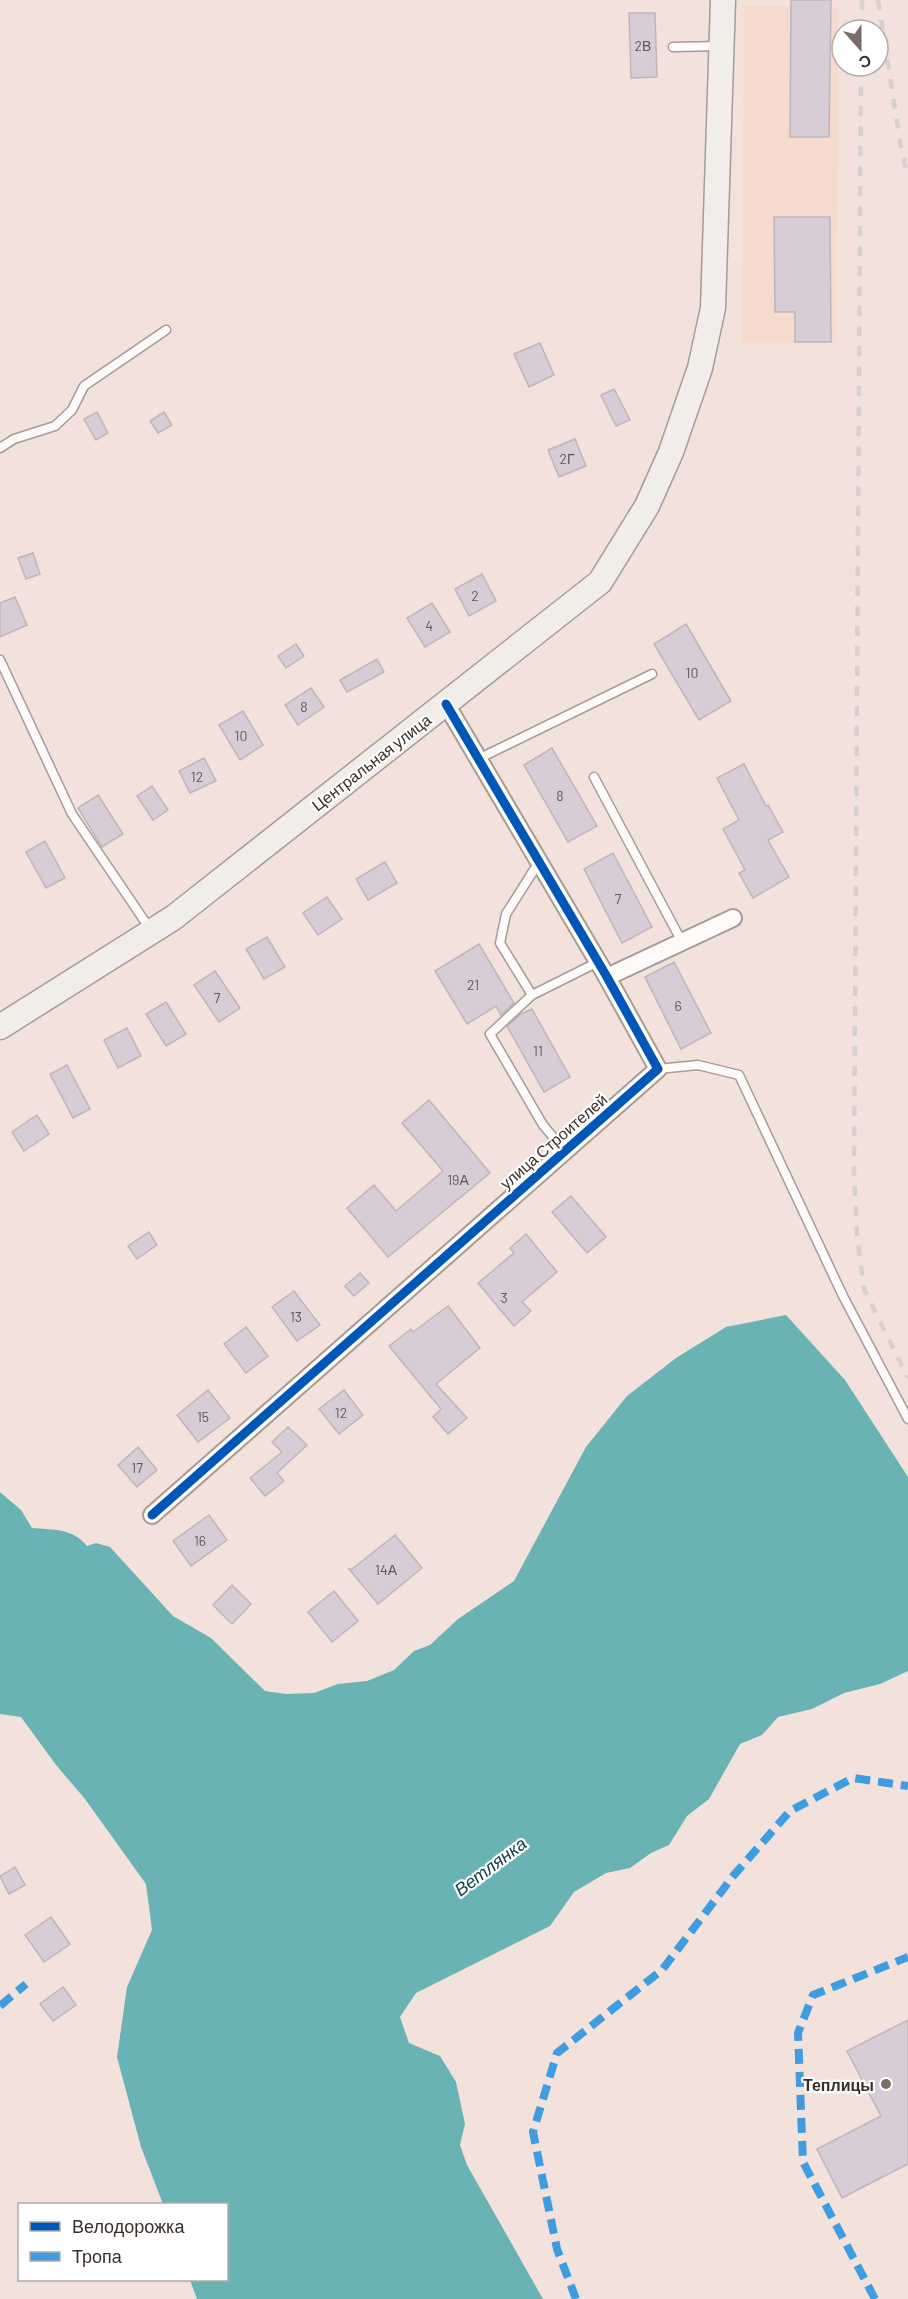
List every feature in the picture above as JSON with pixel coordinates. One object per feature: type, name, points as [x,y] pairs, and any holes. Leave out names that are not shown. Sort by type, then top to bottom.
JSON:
[{"type":"main road","name":"Центральная улица","points":[[0,1027],[173,918],[600,582],[647,506],[671,452],[700,368],[713,308],[723,0]]},
{"type":"street","points":[[446,704],[607,977],[658,1069]]},
{"type":"street","points":[[607,977],[733,918]]},
{"type":"street","name":"улица Строителей","points":[[152,1515],[658,1069]]},
{"type":"lane","points":[[673,47],[721,46]]},
{"type":"lane","points":[[0,447],[14,439],[55,426],[72,410],[84,386],[166,330]]},
{"type":"lane","points":[[0,660],[72,814],[152,932]]},
{"type":"lane","points":[[478,759],[652,674]]},
{"type":"lane","points":[[594,777],[682,942]]},
{"type":"lane","points":[[532,995],[500,943],[506,914],[539,862]]},
{"type":"lane","points":[[565,1151],[543,1125],[490,1034],[532,995],[598,962]]},
{"type":"lane","points":[[658,1069],[698,1065],[740,1075],[843,1296],[908,1419]]},
{"type":"shaded area","points":[[744,6],[838,7],[838,18],[830,18],[830,78],[838,78],[836,343],[742,343]]},
{"type":"water","name":"Ветлянка","points":[[786,1315],[845,1380],[908,1477],[908,1671],[880,1684],[844,1693],[812,1709],[778,1717],[762,1735],[740,1744],[709,1799],[687,1816],[669,1845],[651,1853],[630,1868],[606,1873],[574,1892],[550,1926],[416,1993],[400,2017],[409,2043],[440,2056],[456,2082],[465,2124],[460,2145],[467,2165],[543,2299],[197,2299],[190,2281],[228,2281],[228,2203],[163,2203],[141,2147],[117,2057],[127,1987],[152,1930],[146,1884],[85,1799],[56,1765],[21,1717],[0,1714],[0,1492],[21,1510],[32,1528],[69,1533],[87,1546],[96,1543],[110,1547],[173,1616],[211,1638],[265,1691],[286,1694],[314,1693],[338,1684],[367,1681],[394,1670],[414,1651],[430,1645],[458,1619],[514,1581],[586,1447],[627,1396],[676,1358],[726,1327]]},
{"type":"building","points":[[791,0],[831,0],[829,137],[790,137]]},
{"type":"building","points":[[629,13],[655,13],[657,77],[631,78]]},
{"type":"building","points":[[774,217],[830,217],[831,342],[795,342],[795,312],[775,312]]},
{"type":"building","points":[[540,343],[554,375],[529,387],[514,354]]},
{"type":"building","points":[[614,389],[630,420],[616,426],[601,395]]},
{"type":"building","points":[[97,412],[108,433],[96,440],[84,419]]},
{"type":"building","points":[[164,412],[172,425],[158,433],[150,421]]},
{"type":"building","points":[[575,439],[586,466],[559,477],[548,450]]},
{"type":"building","points":[[33,553],[40,574],[26,579],[18,558]]},
{"type":"building","points":[[482,574],[496,601],[469,616],[455,589]]},
{"type":"building","points":[[15,597],[27,625],[0,637],[0,603]]},
{"type":"building","points":[[432,603],[450,632],[425,647],[407,618]]},
{"type":"building","points":[[686,624],[731,701],[699,720],[654,644]]},
{"type":"building","points":[[296,644],[304,656],[286,668],[278,656]]},
{"type":"building","points":[[377,659],[384,672],[347,692],[340,680]]},
{"type":"building","points":[[311,688],[324,707],[298,725],[285,705]]},
{"type":"building","points":[[243,711],[263,745],[240,760],[219,725]]},
{"type":"building","points":[[552,748],[597,826],[568,842],[524,765]]},
{"type":"building","points":[[204,758],[216,781],[190,793],[179,771]]},
{"type":"building","points":[[744,764],[766,806],[768,805],[783,832],[768,840],[789,877],[753,898],[739,873],[745,870],[723,829],[739,820],[717,778]]},
{"type":"building","points":[[152,786],[168,810],[153,820],[137,796]]},
{"type":"building","points":[[98,795],[123,834],[102,847],[78,808]]},
{"type":"building","points":[[45,841],[65,878],[46,888],[26,852]]},
{"type":"building","points":[[613,853],[652,927],[622,943],[584,869]]},
{"type":"building","points":[[385,862],[397,883],[368,900],[356,879]]},
{"type":"building","points":[[327,897],[342,919],[318,935],[303,913]]},
{"type":"building","points":[[267,937],[285,967],[264,979],[246,949]]},
{"type":"building","points":[[479,944],[514,1003],[501,1015],[496,1006],[467,1024],[435,971]]},
{"type":"building","points":[[674,962],[711,1033],[681,1049],[645,977]]},
{"type":"building","points":[[215,971],[240,1008],[219,1022],[194,985]]},
{"type":"building","points":[[166,1002],[186,1034],[166,1046],[146,1014]]},
{"type":"building","points":[[532,1009],[570,1077],[544,1092],[507,1026],[521,1014]]},
{"type":"building","points":[[127,1028],[141,1056],[118,1068],[104,1040]]},
{"type":"building","points":[[67,1065],[90,1109],[73,1118],[50,1074]]},
{"type":"building","points":[[429,1100],[490,1173],[388,1257],[347,1208],[374,1185],[396,1211],[443,1171],[402,1123]]},
{"type":"building","points":[[37,1115],[49,1134],[24,1151],[12,1132]]},
{"type":"building","points":[[571,1196],[606,1237],[587,1253],[552,1212]]},
{"type":"building","points":[[149,1232],[157,1245],[137,1259],[128,1246]]},
{"type":"building","points":[[526,1234],[557,1272],[522,1302],[531,1311],[514,1326],[478,1283],[514,1253],[510,1248]]},
{"type":"building","points":[[360,1273],[369,1283],[354,1296],[345,1286]]},
{"type":"building","points":[[294,1291],[320,1325],[297,1341],[272,1307]]},
{"type":"building","points":[[448,1306],[480,1348],[436,1384],[467,1418],[448,1434],[433,1417],[441,1409],[389,1346],[411,1329],[413,1332]]},
{"type":"building","points":[[246,1327],[268,1356],[246,1373],[224,1344]]},
{"type":"building","points":[[208,1390],[230,1418],[198,1442],[177,1415]]},
{"type":"building","points":[[344,1390],[363,1415],[339,1434],[319,1409]]},
{"type":"building","points":[[288,1427],[307,1445],[277,1473],[284,1481],[265,1496],[250,1478],[282,1452],[272,1442]]},
{"type":"building","points":[[138,1447],[157,1470],[137,1487],[118,1465]]},
{"type":"building","points":[[209,1515],[227,1540],[191,1566],[173,1541]]},
{"type":"building","points":[[395,1535],[422,1568],[378,1604],[349,1569]]},
{"type":"building","points":[[232,1585],[251,1604],[232,1624],[213,1605]]},
{"type":"building","points":[[334,1591],[358,1621],[332,1642],[308,1612]]},
{"type":"building","points":[[15,1867],[25,1885],[9,1894],[0,1876]]},
{"type":"building","points":[[51,1917],[70,1944],[44,1962],[25,1935]]},
{"type":"building","points":[[63,1987],[76,2005],[53,2021],[40,2004]]},
{"type":"building","name":"Теплицы","points":[[908,2020],[908,2164],[842,2198],[817,2149],[881,2116],[847,2051]]},
{"type":"railway","points":[[862,0],[862,18]]},
{"type":"railway","points":[[878,0],[901,147],[908,177]]},
{"type":"railway","points":[[861,78],[854,1171],[857,1235],[864,1289],[908,1378]]},
{"type":"marked path","points":[[576,2299],[557,2249],[533,2132],[557,2053],[662,1970],[734,1875],[790,1811],[853,1778],[908,1786]]},
{"type":"marked path","points":[[875,2299],[803,2162],[798,2033],[813,1995],[908,1957]]},
{"type":"marked path","points":[[0,2006],[26,1984]]},
{"type":"cycle path","points":[[152,1515],[658,1069],[607,977],[446,704]]},
{"type":"place","name":"Теплицы","points":[[886,2084]]}]
